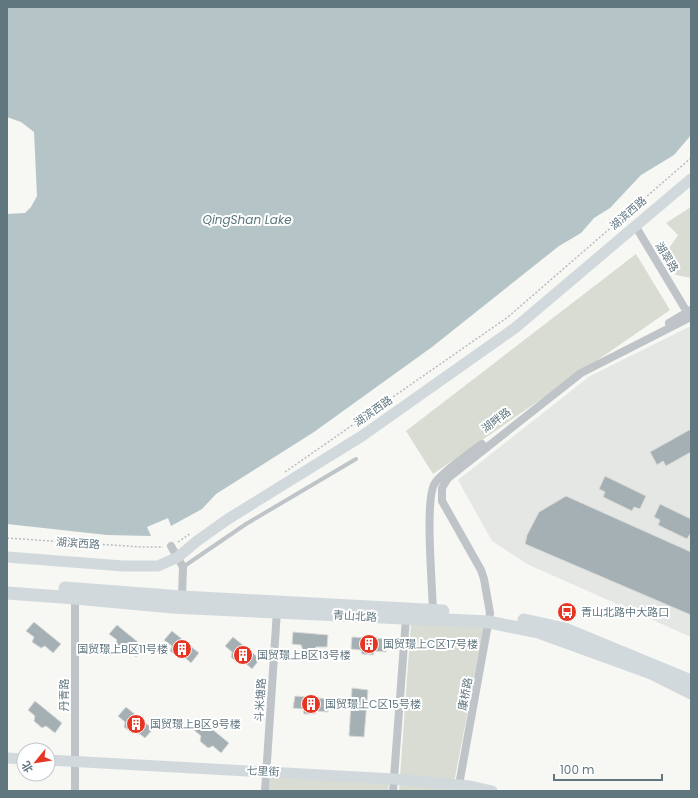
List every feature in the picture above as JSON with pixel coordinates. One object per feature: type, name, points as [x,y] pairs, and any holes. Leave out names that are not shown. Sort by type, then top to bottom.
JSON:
[{"type":"main road","name":"青山北路","points":[[7,584],[433,614],[490,614],[565,629],[691,680]]},
{"type":"main road","name":"青山北路","points":[[7,593],[172,607],[406,618],[433,614]]},
{"type":"main road","name":"青山北路","points":[[490,614],[651,673],[691,693]]},
{"type":"street","name":"湖滨西路","points":[[7,557],[137,566],[158,566],[180,562],[197,541],[228,519],[362,436],[515,328],[691,179]]},
{"type":"street","name":"湖翠路","points":[[636,227],[690,315]]},
{"type":"street","name":"湖畔路","points":[[490,614],[481,570],[442,501],[442,488],[448,478],[581,373],[690,315]]},
{"type":"street","name":"湖畔路","points":[[433,614],[430,518],[431,497],[434,484],[445,473],[580,369],[690,315]]},
{"type":"street","points":[[171,546],[180,562],[182,597]]},
{"type":"street","name":"丹青路","points":[[75,598],[75,791]]},
{"type":"street","name":"斗米塘路","points":[[265,791],[277,611]]},
{"type":"street","name":"康桥路","points":[[459,785],[490,614]]},
{"type":"street","points":[[393,791],[406,618]]},
{"type":"street","name":"七里街","points":[[56,760],[394,779],[459,785],[492,791]]},
{"type":"lane","points":[[180,562],[356,459]]},
{"type":"path","name":"湖滨西路","points":[[284,473],[508,317],[691,158]]},
{"type":"path","points":[[171,546],[191,533]]},
{"type":"path","name":"湖滨西路","points":[[7,538],[142,547],[171,546]]},
{"type":"shaded area","points":[[691,207],[691,278],[676,275],[663,257],[678,235],[666,223]]},
{"type":"shaded area","points":[[636,254],[670,310],[433,474],[406,431]]},
{"type":"shaded area","points":[[691,326],[691,637],[527,564],[492,541],[458,480],[590,376]]},
{"type":"shaded area","points":[[411,623],[484,627],[453,788],[465,791],[399,791]]},
{"type":"shaded area","points":[[270,777],[389,783],[388,791],[269,791]]},
{"type":"water","name":"QingShan Lake","points":[[7,7],[691,7],[691,135],[674,155],[641,175],[610,208],[594,218],[581,233],[559,246],[432,347],[314,432],[216,494],[202,509],[171,526],[168,518],[147,527],[151,536],[107,535],[7,524],[7,214],[25,213],[31,207],[37,196],[34,132],[21,122],[7,117]]},
{"type":"building","points":[[691,429],[691,452],[666,466],[663,461],[657,465],[650,452]]},
{"type":"building","points":[[605,476],[646,496],[640,509],[634,507],[632,511],[603,497],[605,492],[599,489]]},
{"type":"building","points":[[566,496],[691,552],[691,615],[525,544],[527,535],[539,512]]},
{"type":"building","points":[[660,504],[691,519],[691,535],[690,534],[687,539],[658,525],[660,520],[654,517]]},
{"type":"building","points":[[34,622],[61,644],[53,653],[45,646],[41,648],[32,642],[34,637],[26,631]]},
{"type":"building","points":[[117,625],[144,647],[136,657],[128,650],[124,651],[115,645],[117,640],[109,634]]},
{"type":"building","name":"国贸璟上B区11号楼","points":[[172,631],[199,653],[191,663],[183,656],[179,658],[170,651],[172,646],[164,640]]},
{"type":"building","points":[[293,632],[328,635],[327,647],[316,647],[313,650],[303,650],[301,645],[292,644]]},
{"type":"building","name":"国贸璟上B区13号楼","points":[[233,637],[260,659],[252,669],[244,662],[239,664],[231,657],[232,652],[225,646]]},
{"type":"building","name":"国贸璟上C区17号楼","points":[[352,637],[387,639],[386,652],[375,651],[373,655],[362,654],[361,650],[351,649]]},
{"type":"building","points":[[352,688],[368,690],[364,737],[349,736]]},
{"type":"building","name":"国贸璟上C区15号楼","points":[[295,696],[329,699],[328,712],[317,711],[315,714],[304,714],[303,709],[293,708]]},
{"type":"building","points":[[35,701],[62,723],[55,733],[46,726],[42,728],[34,721],[35,716],[28,710]]},
{"type":"building","name":"国贸璟上B区9号楼","points":[[126,707],[153,729],[145,738],[137,732],[132,733],[124,727],[125,722],[118,716]]},
{"type":"building","points":[[202,721],[229,743],[221,753],[213,746],[208,748],[200,741],[201,736],[194,730]]},
{"type":"place","name":"青山北路中大路口","points":[[567,612]]},
{"type":"place","name":"国贸璟上C区17号楼","points":[[369,644]]},
{"type":"place","name":"国贸璟上B区11号楼","points":[[182,649]]},
{"type":"place","name":"国贸璟上B区13号楼","points":[[243,655]]},
{"type":"place","name":"国贸璟上C区15号楼","points":[[311,704]]},
{"type":"place","name":"国贸璟上B区9号楼","points":[[136,724]]}]
